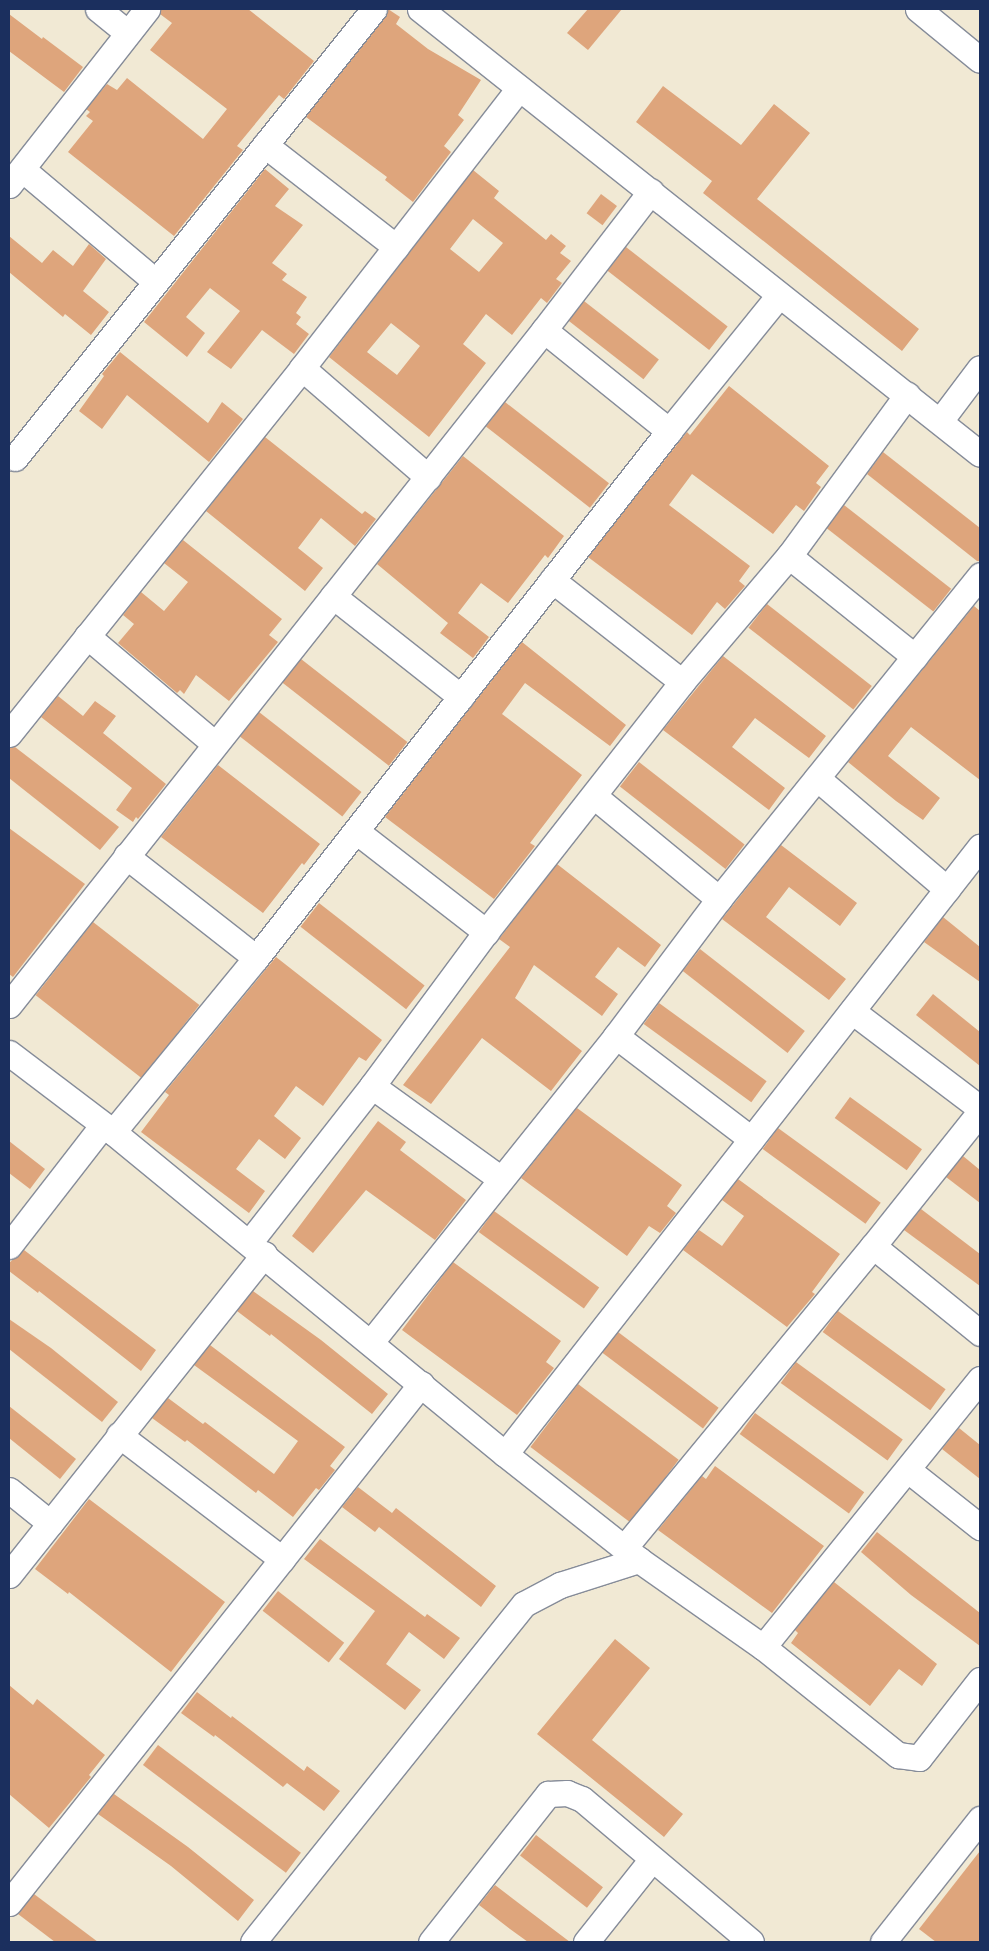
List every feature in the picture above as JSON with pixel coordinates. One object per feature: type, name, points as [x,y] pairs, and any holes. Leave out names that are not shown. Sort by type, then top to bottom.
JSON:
[{"type":"street","points":[[98,9],[128,33]]},
{"type":"street","points":[[147,9],[15,177],[156,282]]},
{"type":"street","points":[[16,458],[374,9]]},
{"type":"street","points":[[420,9],[980,454]]},
{"type":"street","points":[[918,9],[980,60]]},
{"type":"street","points":[[9,734],[302,368],[519,88]]},
{"type":"street","points":[[266,145],[396,247]]},
{"type":"street","points":[[9,1005],[544,330],[651,191]]},
{"type":"street","points":[[9,1246],[108,1128],[256,958],[669,431],[779,295]]},
{"type":"street","points":[[544,330],[669,431]]},
{"type":"street","points":[[302,368],[428,476]]},
{"type":"street","points":[[940,421],[980,368]]},
{"type":"street","points":[[9,1575],[119,1436],[372,1086],[486,932],[682,682],[790,556],[907,395]]},
{"type":"street","points":[[790,556],[915,657]]},
{"type":"street","points":[[370,1342],[616,1036],[719,899],[980,575]]},
{"type":"street","points":[[552,580],[682,682]]},
{"type":"street","points":[[333,596],[461,697]]},
{"type":"street","points":[[87,636],[215,744]]},
{"type":"street","points":[[817,778],[947,889]]},
{"type":"street","points":[[594,796],[719,899]]},
{"type":"street","points":[[356,831],[486,932]]},
{"type":"street","points":[[505,1454],[980,846]]},
{"type":"street","points":[[126,856],[256,958]]},
{"type":"street","points":[[852,1011],[980,1108]]},
{"type":"street","points":[[616,1036],[752,1139]]},
{"type":"street","points":[[9,1053],[108,1128],[505,1454],[631,1554],[763,1647],[898,1755],[919,1758],[980,1680]]},
{"type":"street","points":[[372,1086],[502,1179]]},
{"type":"street","points":[[253,1942],[524,1604],[560,1585],[631,1554],[980,1112]]},
{"type":"street","points":[[873,1246],[980,1333]]},
{"type":"street","points":[[763,1647],[980,1379]]},
{"type":"street","points":[[9,1903],[421,1384]]},
{"type":"street","points":[[119,1436],[282,1559]]},
{"type":"street","points":[[908,1470],[980,1527]]},
{"type":"street","points":[[9,1490],[50,1523]]},
{"type":"street","points":[[430,1942],[548,1794],[567,1793],[582,1800],[747,1941]]},
{"type":"street","points":[[883,1942],[980,1819]]},
{"type":"street","points":[[586,1942],[652,1859]]},
{"type":"building","points":[[161,9],[248,9],[314,61],[284,99],[279,95],[237,146],[243,150],[174,236],[68,152],[93,121],[86,116],[90,112],[86,109],[107,84],[117,90],[127,78],[203,139],[227,109],[150,50],[172,23],[160,14]]},
{"type":"building","points":[[388,9],[400,17],[396,24],[428,49],[481,80],[458,115],[464,120],[444,146],[451,152],[413,202],[385,180],[387,177],[306,117],[385,18]]},
{"type":"building","points":[[588,9],[622,9],[588,50],[567,33]]},
{"type":"building","points":[[9,14],[83,67],[64,92],[9,51]]},
{"type":"building","points":[[663,86],[741,145],[774,104],[810,133],[757,199],[919,329],[902,351],[703,193],[712,181],[636,122]]},
{"type":"building","points":[[265,169],[289,189],[275,206],[303,225],[272,263],[287,274],[282,280],[307,297],[296,313],[301,317],[296,324],[309,334],[294,354],[262,330],[231,369],[207,352],[240,311],[210,288],[186,317],[205,333],[187,357],[144,322]]},
{"type":"building","points":[[473,170],[499,191],[494,198],[546,240],[551,234],[566,246],[560,253],[571,261],[556,279],[562,283],[547,303],[541,298],[512,335],[486,314],[463,344],[486,363],[429,437],[329,357]],"holes":[[[473,219],[503,243],[479,272],[450,249]],[[391,323],[420,346],[397,375],[367,352]]]},
{"type":"building","points":[[601,194],[617,206],[603,225],[587,213]]},
{"type":"building","points":[[9,236],[42,263],[53,250],[73,266],[89,244],[106,259],[83,291],[109,312],[91,335],[65,314],[63,317],[9,272]]},
{"type":"building","points":[[626,247],[728,326],[709,350],[608,271]]},
{"type":"building","points":[[584,301],[659,359],[643,379],[569,321]]},
{"type":"building","points":[[120,352],[208,423],[222,402],[243,419],[209,462],[127,395],[102,429],[79,411],[104,376],[102,374]]},
{"type":"building","points":[[729,386],[829,466],[816,483],[821,487],[804,511],[796,505],[773,534],[692,474],[669,505],[750,566],[739,581],[745,586],[725,609],[717,602],[692,635],[588,557],[687,432],[690,435]]},
{"type":"building","points":[[505,402],[609,483],[590,508],[486,426]]},
{"type":"building","points":[[265,437],[362,514],[365,511],[376,519],[355,546],[321,518],[298,548],[323,568],[305,591],[206,511]]},
{"type":"building","points":[[883,452],[980,528],[980,561],[977,561],[867,474]]},
{"type":"building","points":[[463,456],[564,536],[548,558],[545,555],[508,603],[481,583],[458,613],[489,637],[473,658],[440,633],[448,623],[377,564]]},
{"type":"building","points":[[844,505],[951,589],[933,612],[826,528]]},
{"type":"building","points":[[183,540],[282,619],[269,635],[278,642],[229,701],[196,675],[184,694],[180,690],[177,693],[118,643],[134,624],[123,615],[141,592],[164,611],[188,582],[164,563]]},
{"type":"building","points":[[767,604],[872,686],[853,710],[749,628]]},
{"type":"building","points":[[974,606],[980,611],[980,780],[911,727],[888,756],[940,798],[923,820],[848,762]]},
{"type":"building","points":[[522,642],[626,725],[610,746],[525,683],[502,714],[582,775],[530,843],[535,846],[494,899],[385,817]]},
{"type":"building","points":[[723,656],[826,736],[809,758],[755,718],[732,747],[785,788],[769,810],[663,730]]},
{"type":"building","points":[[301,659],[407,742],[389,766],[283,683]]},
{"type":"building","points":[[58,696],[83,716],[95,701],[116,716],[103,733],[166,784],[138,819],[136,817],[133,822],[116,810],[132,788],[41,717]]},
{"type":"building","points":[[259,712],[361,792],[342,816],[240,736]]},
{"type":"building","points":[[15,747],[119,827],[100,850],[9,778],[9,748]]},
{"type":"building","points":[[639,762],[745,844],[726,869],[620,786]]},
{"type":"building","points":[[218,765],[320,844],[304,865],[302,863],[263,913],[161,837]]},
{"type":"building","points":[[9,828],[85,884],[13,977],[9,974]]},
{"type":"building","points":[[781,845],[857,903],[840,926],[789,887],[766,917],[846,979],[829,1000],[722,919]]},
{"type":"building","points":[[557,864],[661,945],[645,967],[618,947],[595,977],[618,994],[602,1016],[534,965],[515,998],[582,1051],[551,1091],[482,1038],[431,1104],[403,1085],[510,947],[499,939]]},
{"type":"building","points":[[319,903],[425,985],[406,1009],[301,927]]},
{"type":"building","points":[[943,917],[980,947],[980,982],[924,942]]},
{"type":"building","points":[[93,922],[199,1005],[142,1078],[36,995]]},
{"type":"building","points":[[700,949],[805,1031],[788,1053],[683,971]]},
{"type":"building","points":[[276,957],[382,1040],[366,1061],[359,1057],[323,1106],[296,1086],[274,1116],[301,1138],[285,1159],[259,1139],[236,1169],[265,1191],[249,1213],[141,1132],[169,1095],[165,1092]]},
{"type":"building","points":[[933,994],[980,1032],[980,1066],[916,1015]]},
{"type":"building","points":[[659,1003],[767,1081],[751,1102],[644,1024]]},
{"type":"building","points":[[850,1097],[922,1149],[907,1170],[835,1118]]},
{"type":"building","points":[[577,1108],[682,1185],[667,1206],[676,1213],[660,1233],[649,1226],[627,1256],[521,1178]]},
{"type":"building","points":[[378,1121],[406,1142],[400,1150],[466,1200],[435,1240],[366,1190],[313,1253],[292,1236]]},
{"type":"building","points":[[778,1128],[881,1203],[865,1224],[763,1149]]},
{"type":"building","points":[[9,1141],[45,1169],[30,1189],[9,1173]]},
{"type":"building","points":[[963,1156],[980,1170],[980,1203],[946,1177]]},
{"type":"building","points":[[738,1179],[840,1254],[812,1292],[815,1294],[787,1327],[683,1250],[699,1230],[722,1246],[744,1216],[722,1200]]},
{"type":"building","points":[[921,1209],[980,1254],[980,1286],[904,1230]]},
{"type":"building","points":[[494,1211],[599,1287],[584,1308],[479,1232]]},
{"type":"building","points":[[24,1250],[156,1350],[141,1371],[39,1291],[38,1293],[9,1271],[9,1263]]},
{"type":"building","points":[[453,1262],[561,1341],[546,1362],[554,1368],[517,1415],[402,1330]]},
{"type":"building","points":[[253,1291],[321,1340],[388,1394],[372,1414],[271,1334],[270,1336],[237,1311]]},
{"type":"building","points":[[838,1311],[946,1389],[930,1410],[823,1332]]},
{"type":"building","points":[[9,1319],[51,1348],[118,1402],[102,1422],[9,1349]]},
{"type":"building","points":[[618,1332],[719,1408],[703,1429],[602,1353]]},
{"type":"building","points":[[210,1345],[345,1447],[330,1466],[335,1470],[319,1490],[316,1488],[293,1517],[258,1490],[256,1493],[187,1440],[185,1442],[152,1418],[168,1398],[203,1424],[205,1422],[274,1474],[298,1441],[194,1365]]},
{"type":"building","points":[[796,1362],[903,1440],[888,1461],[781,1383]]},
{"type":"building","points":[[578,1384],[679,1460],[631,1523],[530,1447]]},
{"type":"building","points":[[9,1406],[76,1459],[60,1479],[9,1438]]},
{"type":"building","points":[[755,1413],[864,1492],[849,1513],[740,1434]]},
{"type":"building","points":[[959,1428],[980,1445],[980,1479],[942,1449]]},
{"type":"building","points":[[715,1466],[824,1546],[772,1613],[658,1530],[702,1476],[706,1479]]},
{"type":"building","points":[[358,1487],[392,1513],[396,1508],[496,1586],[481,1607],[379,1527],[375,1532],[342,1507]]},
{"type":"building","points":[[89,1499],[225,1602],[171,1672],[69,1592],[68,1594],[35,1569]]},
{"type":"building","points":[[877,1532],[980,1613],[980,1646],[911,1595],[861,1552]]},
{"type":"building","points":[[320,1539],[425,1617],[427,1614],[460,1638],[444,1659],[409,1632],[386,1664],[421,1690],[405,1710],[339,1659],[375,1611],[304,1559]]},
{"type":"building","points":[[834,1582],[937,1664],[922,1686],[899,1669],[870,1706],[791,1643],[798,1633],[795,1630]]},
{"type":"building","points":[[278,1591],[344,1643],[329,1662],[263,1611]]},
{"type":"building","points":[[615,1639],[650,1668],[592,1740],[683,1814],[664,1837],[537,1734]]},
{"type":"building","points":[[9,1685],[33,1705],[37,1699],[105,1755],[89,1775],[91,1777],[49,1828],[9,1794]]},
{"type":"building","points":[[197,1692],[304,1771],[307,1766],[340,1791],[324,1811],[287,1783],[283,1787],[215,1735],[214,1737],[181,1713]]},
{"type":"building","points":[[158,1745],[301,1853],[286,1873],[143,1765]]},
{"type":"building","points":[[114,1794],[188,1847],[254,1900],[238,1921],[171,1866],[98,1814]]},
{"type":"building","points":[[536,1835],[603,1887],[587,1908],[520,1855]]},
{"type":"building","points":[[980,1851],[980,1942],[936,1942],[919,1929]]},
{"type":"building","points":[[495,1885],[570,1942],[528,1942],[510,1929],[479,1905]]},
{"type":"building","points":[[34,1894],[98,1942],[55,1942],[18,1914]]}]
